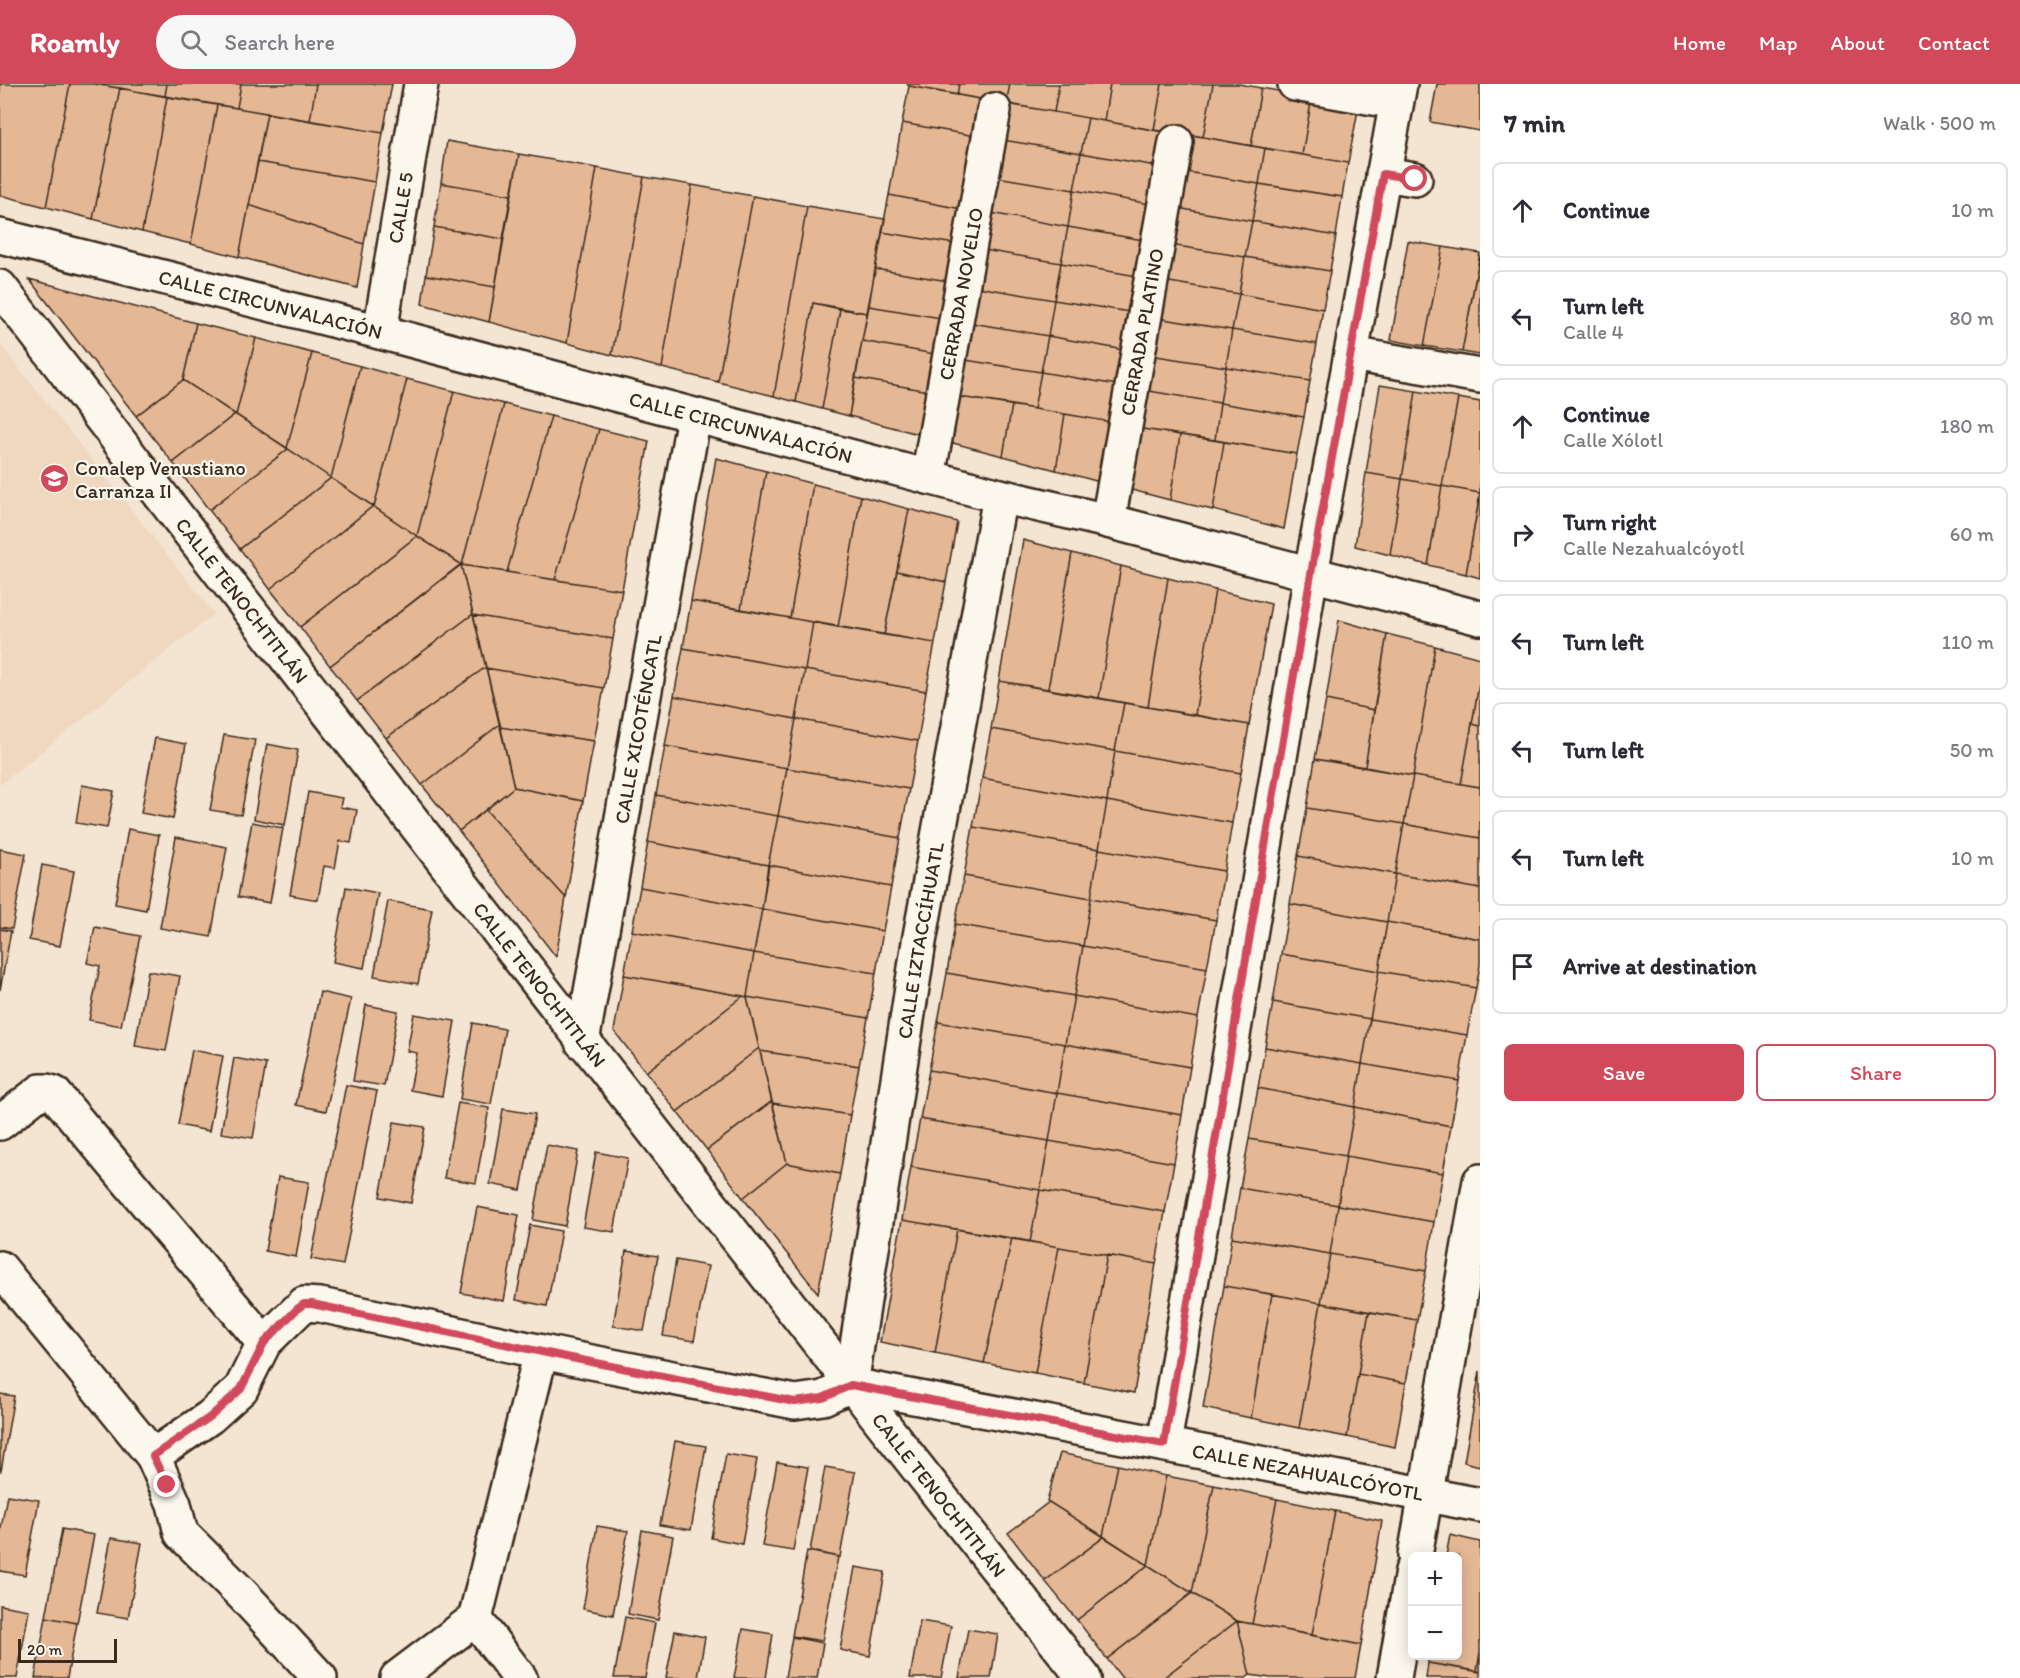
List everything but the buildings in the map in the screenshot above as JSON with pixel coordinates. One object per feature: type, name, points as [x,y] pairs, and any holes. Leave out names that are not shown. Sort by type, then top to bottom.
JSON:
[{"type":"street","name":"CALLE 5","points":[[380,332],[421,84]]},
{"type":"street","points":[[1164,1444],[1311,574],[1351,354],[1399,177],[1398,93],[1295,84]]},
{"type":"street","name":"CERRADA NOVELIO","points":[[928,477],[994,110]]},
{"type":"street","name":"CERRADA PLATINO","points":[[1108,521],[1176,142]]},
{"type":"street","name":"CALLE CIRCUNVALACIÓN","points":[[0,237],[380,332],[1000,496],[1108,521],[1480,618]]},
{"type":"street","name":"CALLE TENOCHTITLÁN","points":[[0,287],[582,1042],[1084,1678]]},
{"type":"street","points":[[1351,354],[1480,376]]},
{"type":"street","name":"CALLE XICOTÉNCATL","points":[[582,1042],[694,416]]},
{"type":"street","name":"CALLE IZTACCÍHUATL","points":[[851,1385],[919,942],[1000,496]]},
{"type":"street","points":[[0,1123],[41,1091],[54,1093],[264,1343]]},
{"type":"street","points":[[1416,1552],[1480,1181]]},
{"type":"street","points":[[0,1268],[153,1456],[174,1504],[181,1533],[244,1596],[320,1678]]},
{"type":"street","points":[[153,1456],[210,1417],[241,1389],[264,1343],[304,1304],[795,1402],[823,1398],[851,1385]]},
{"type":"street","points":[[408,1675],[475,1620],[541,1352]]},
{"type":"street","name":"CALLE NEZAHUALCÓYOTL","points":[[851,1385],[1480,1505]]},
{"type":"street","points":[[1395,1678],[1408,1601]]},
{"type":"street","points":[[475,1620],[520,1678]]},
{"type":"shaded area","name":"Conalep Venustiano Carranza II","points":[[0,344],[214,614],[0,785]]},
{"type":"place","name":"Conalep Venustiano Carranza II","points":[[54,479]]},
{"type":"route","points":[[167,1485],[153,1456],[210,1417],[241,1389],[264,1343],[304,1304],[320,1305],[795,1402],[823,1398],[851,1385],[1164,1444],[1311,574],[1383,174],[1415,179]]}]
